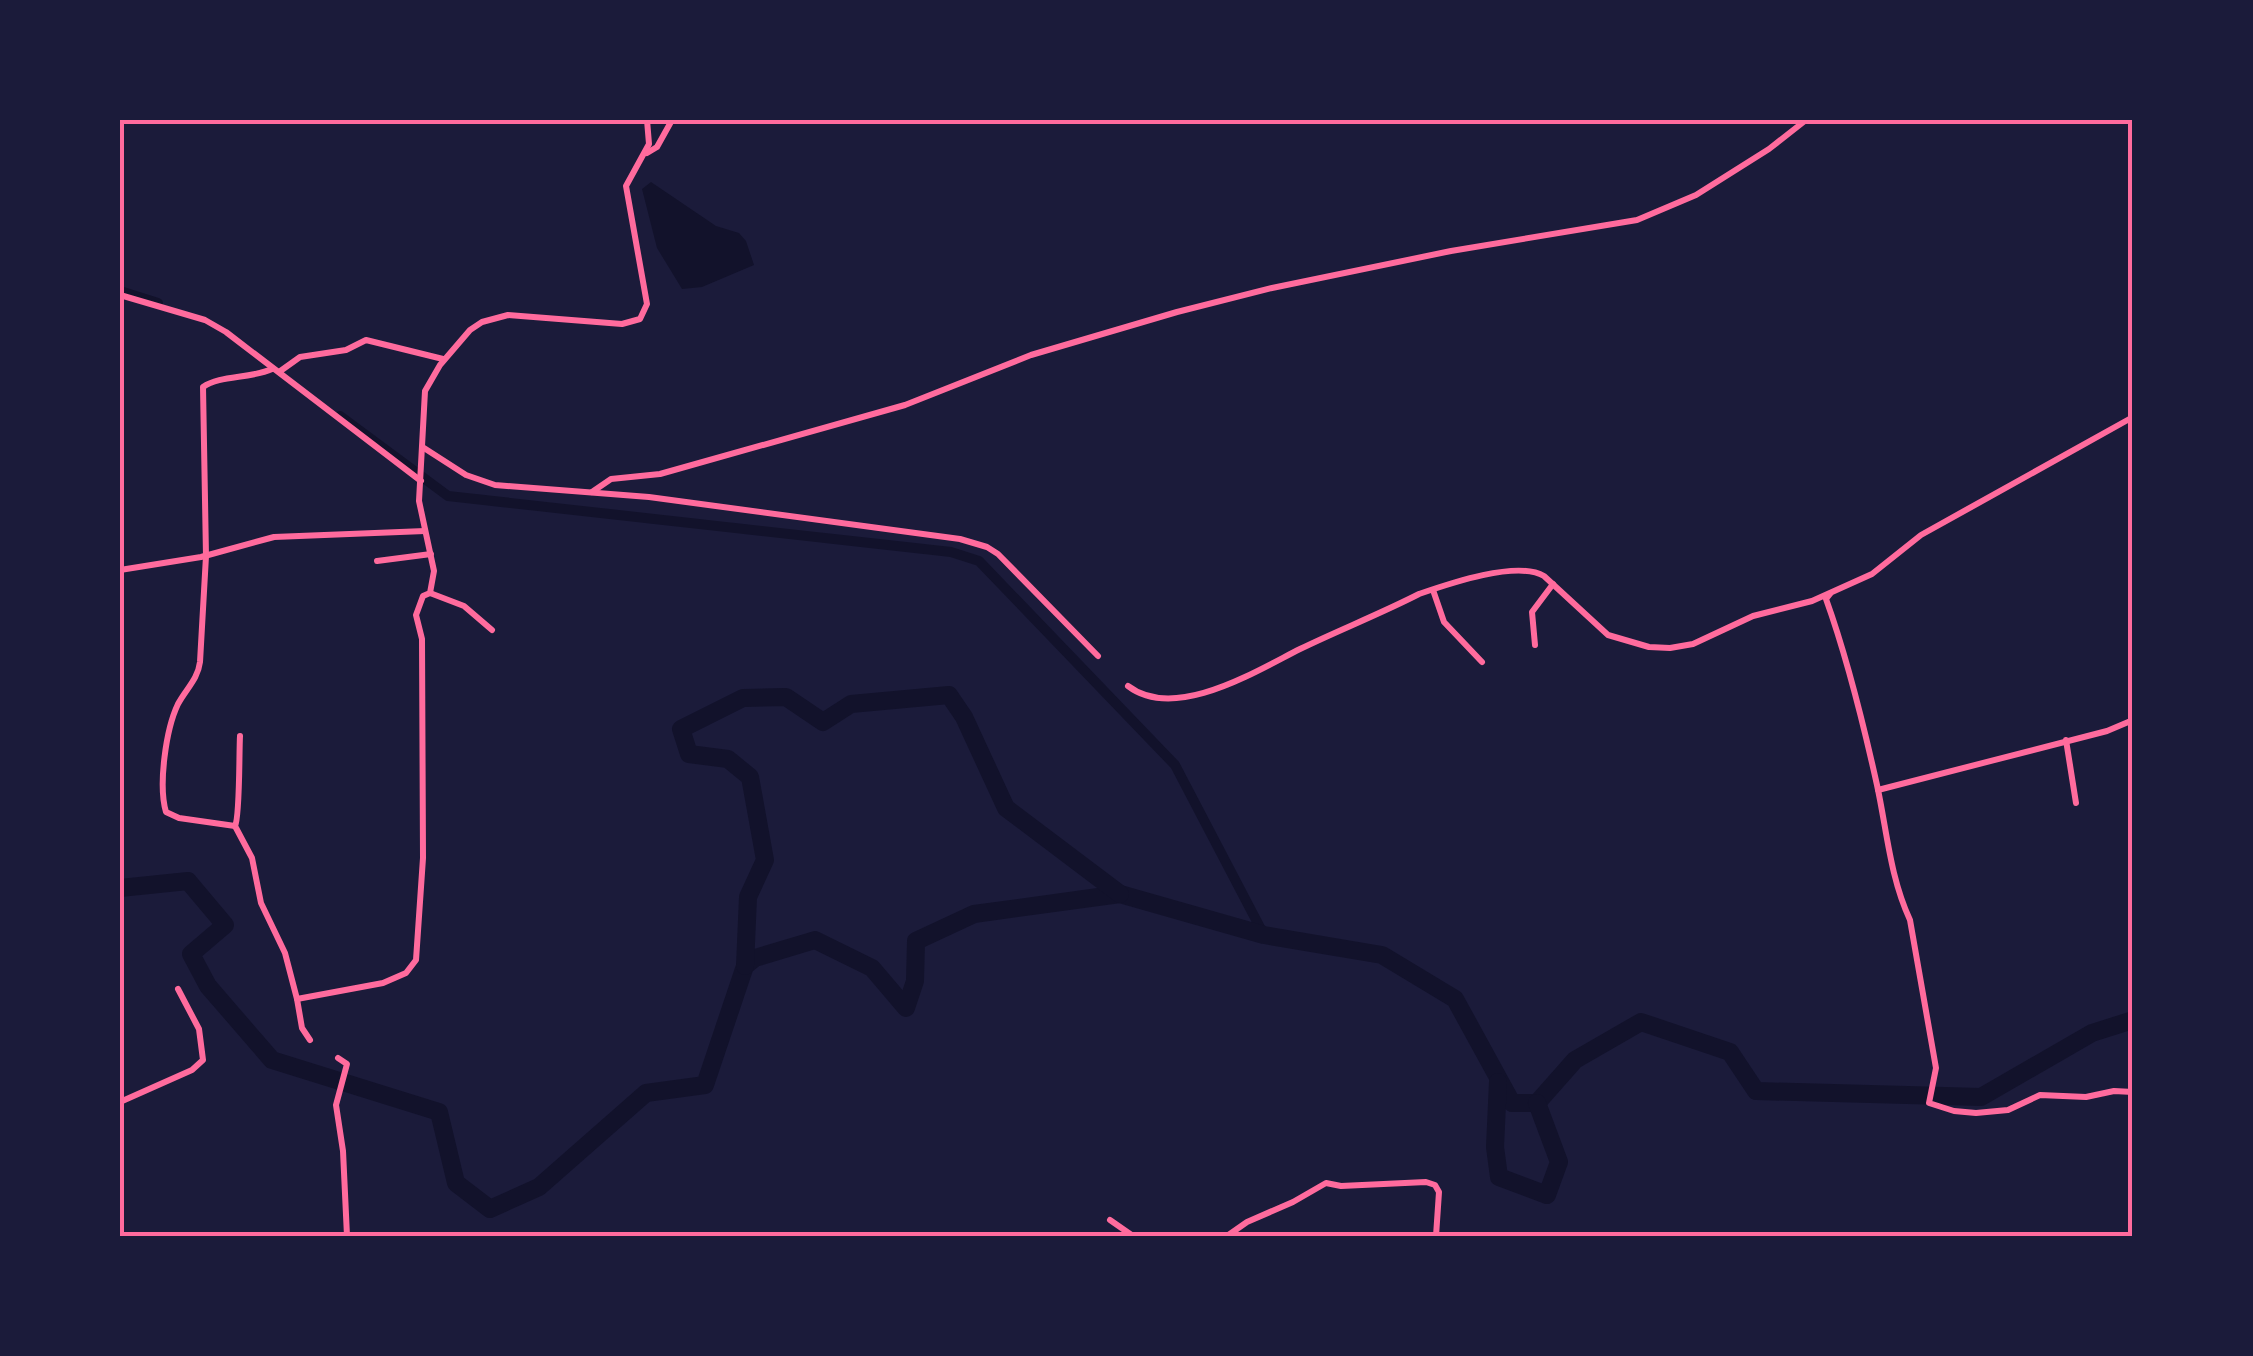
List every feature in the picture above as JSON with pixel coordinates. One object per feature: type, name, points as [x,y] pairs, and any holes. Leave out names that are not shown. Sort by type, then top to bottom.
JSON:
[{"type":"street","points":[[646,154],[647,120]]},
{"type":"street","points":[[430,593],[434,571],[419,501],[425,392],[445,359],[470,330],[494,318],[622,324],[640,319],[647,304],[626,186],[634,168],[657,147],[672,120]]},
{"type":"street","points":[[592,492],[611,479],[660,474],[876,414],[940,393],[1030,355],[1177,312],[1451,250],[1638,220],[1696,195],[1769,149],[1806,120]]},
{"type":"street","points":[[120,295],[205,320],[226,332],[281,368],[421,481]]},
{"type":"street","points":[[235,826],[172,816],[166,812],[164,802],[164,763],[175,714],[199,672],[206,556],[203,388],[212,381],[252,377],[307,355],[346,350],[366,340],[445,359]]},
{"type":"street","points":[[1128,686],[1157,698],[1218,689],[1433,589],[1519,571],[1538,572],[1608,636],[1670,648],[1693,644],[1753,616],[1831,593],[1872,574],[1949,518],[2133,417]]},
{"type":"street","points":[[424,451],[480,481],[960,539],[988,547],[1098,656]]},
{"type":"street","points":[[120,570],[206,556],[287,536],[425,531]]},
{"type":"street","points":[[377,560],[431,554]]},
{"type":"street","points":[[1536,646],[1532,612],[1553,584]]},
{"type":"street","points":[[1433,589],[1440,615],[1482,662]]},
{"type":"street","points":[[298,999],[383,983],[406,973],[416,960],[423,838],[422,639],[416,615],[423,596],[430,593],[457,602],[492,630]]},
{"type":"street","points":[[1831,593],[1826,599],[1848,659],[1889,853],[1917,955],[1935,1080],[1929,1100],[1932,1106],[1976,1113],[2008,1110],[2040,1095],[2086,1097],[2114,1091],[2133,1092]]},
{"type":"street","points":[[1878,790],[2107,731],[2133,720]]},
{"type":"street","points":[[235,826],[239,820],[236,787],[240,736]]},
{"type":"street","points":[[2066,740],[2076,803]]},
{"type":"street","points":[[235,826],[252,858],[261,903],[285,953],[302,1028],[310,1040]]},
{"type":"street","points":[[120,1102],[192,1070],[203,1060],[195,1018],[178,988]]},
{"type":"street","points":[[338,1058],[345,1061],[338,1096],[347,1236]]},
{"type":"street","points":[[1226,1236],[1326,1183],[1341,1186],[1426,1182],[1435,1185],[1439,1192],[1436,1236]]},
{"type":"street","points":[[1110,1220],[1133,1236]]},
{"type":"shaded area","points":[[651,182],[716,226],[739,233],[754,265],[702,287],[682,289],[657,248],[642,189]]},
{"type":"waterway","points":[[120,291],[158,303]]},
{"type":"waterway","points":[[340,416],[448,496],[951,552],[979,561],[1175,765],[1264,935]]},
{"type":"waterway","points":[[745,966],[748,897],[765,860],[750,777],[728,759],[689,754],[681,729],[743,698],[786,697],[823,722],[851,704],[949,695],[964,717],[1006,808],[1120,894]]},
{"type":"waterway","points":[[120,888],[188,881],[225,925],[191,954],[208,986],[272,1060],[439,1112],[456,1183],[490,1209],[539,1187],[646,1093],[705,1085],[745,966],[755,958],[815,940],[872,968],[906,1008],[915,981],[916,941],[974,914],[1120,894],[1264,935],[1382,955],[1455,999],[1512,1103],[1537,1103],[1575,1060],[1641,1022],[1730,1052],[1756,1091],[1981,1097],[2092,1033],[2133,1020]]},
{"type":"waterway","points":[[1498,1082],[1495,1147],[1499,1177],[1547,1195],[1559,1162],[1537,1103]]}]
